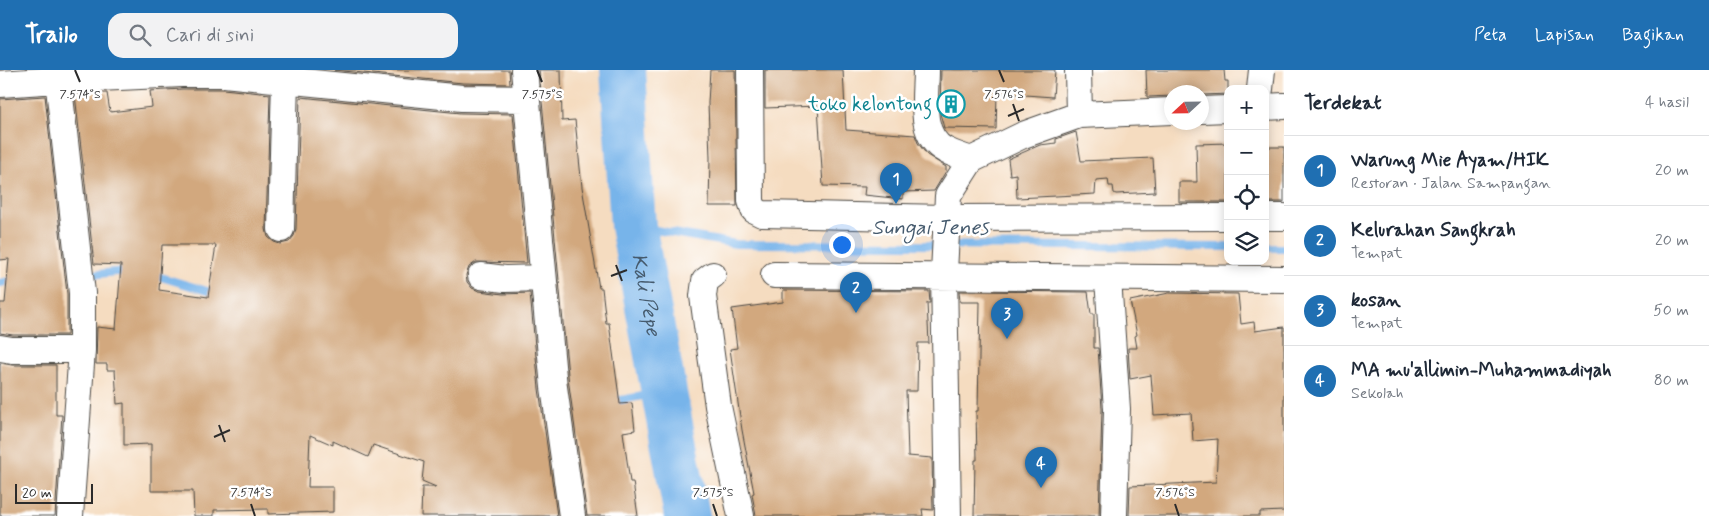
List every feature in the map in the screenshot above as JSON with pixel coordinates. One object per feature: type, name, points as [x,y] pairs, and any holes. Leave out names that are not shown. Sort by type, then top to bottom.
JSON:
[{"type":"street","points":[[524,70],[557,419],[572,516]]},
{"type":"street","points":[[750,70],[751,201],[754,210],[762,214],[946,224],[1224,218]]},
{"type":"street","points":[[926,70],[926,124],[931,137],[944,149],[971,160]]},
{"type":"street","points":[[1078,70],[1079,115]]},
{"type":"street","points":[[1260,85],[1262,70]]},
{"type":"street","points":[[0,84],[57,75],[224,74],[462,98],[526,99]]},
{"type":"street","points":[[57,75],[82,293],[82,350],[70,516]]},
{"type":"street","points":[[281,229],[285,80]]},
{"type":"street","points":[[1269,107],[1284,106]]},
{"type":"street","points":[[1209,110],[1224,109]]},
{"type":"street","points":[[948,516],[944,274],[948,196],[971,160],[1023,135],[1079,115],[1164,111]]},
{"type":"street","points":[[1269,217],[1284,217]]},
{"type":"street","points":[[714,274],[705,281],[703,296],[707,338],[724,441],[741,516]]},
{"type":"street","points":[[774,275],[944,274],[1108,279],[1284,279]]},
{"type":"street","points":[[481,276],[504,279],[543,278]]},
{"type":"street","points":[[1108,279],[1117,409],[1114,516]]},
{"type":"street","points":[[0,348],[12,350],[82,350]]},
{"type":"building","points":[[334,70],[509,70],[510,84],[463,83]]},
{"type":"building","points":[[539,70],[561,70],[562,121],[575,120],[582,187],[599,288],[602,288],[606,323],[609,323],[620,404],[632,403],[635,430],[623,432],[630,482],[633,482],[638,516],[587,516],[569,385]]},
{"type":"building","points":[[710,70],[735,70],[737,206],[709,206],[708,103]]},
{"type":"building","points":[[765,70],[843,70],[846,130],[915,135],[918,143],[927,155],[946,167],[946,171],[934,191],[903,192],[903,199],[864,195],[865,187],[823,186],[818,106],[765,108]]},
{"type":"building","points":[[941,70],[1055,70],[1053,97],[997,93],[996,129],[944,128],[940,113]]},
{"type":"building","points":[[1146,70],[1224,70],[1225,81],[1228,81],[1228,85],[1224,85],[1224,94],[1209,95],[1209,85],[1164,85],[1164,96],[1147,97]]},
{"type":"building","points":[[223,89],[270,94],[266,229],[268,237],[280,244],[289,242],[294,236],[296,229],[300,97],[460,113],[513,114],[527,263],[476,262],[469,267],[466,275],[467,282],[472,288],[479,291],[503,294],[530,293],[539,389],[557,516],[421,516],[422,487],[436,487],[422,481],[424,462],[373,445],[368,457],[333,441],[333,445],[310,435],[308,487],[333,487],[333,512],[268,514],[268,509],[214,510],[214,516],[194,516],[193,491],[151,491],[151,444],[124,445],[124,403],[117,404],[115,370],[107,370],[107,364],[96,364],[97,327],[116,329],[121,265],[94,264],[75,94],[107,93],[110,112],[152,107],[150,91]],"holes":[[[162,245],[216,245],[208,297],[159,290]]]},
{"type":"building","points":[[45,96],[67,294],[67,335],[13,335],[0,333],[0,303],[5,303],[9,259],[0,260],[0,99]]},
{"type":"building","points":[[1076,132],[1081,161],[1153,158],[1155,192],[1116,194],[1114,193],[1113,186],[1109,186],[1108,179],[1096,180],[1095,194],[1017,198],[1016,174],[1010,175],[1008,159],[1040,145],[1056,143],[1056,139]]},
{"type":"building","points":[[1224,143],[1224,202],[1179,202],[1179,182],[1197,182],[1196,144]]},
{"type":"building","points":[[1269,147],[1284,147],[1284,202],[1269,202]]},
{"type":"building","points":[[783,290],[929,291],[930,303],[927,303],[929,343],[918,343],[917,391],[906,391],[908,456],[932,458],[933,510],[922,509],[923,516],[756,516],[752,494],[754,493],[730,349],[737,348],[732,309],[783,302]]},
{"type":"building","points":[[959,291],[1088,292],[1091,314],[1094,314],[1094,348],[1098,348],[1102,409],[1099,516],[974,516],[980,302],[960,302]]},
{"type":"building","points":[[1169,293],[1238,294],[1241,324],[1254,322],[1255,331],[1284,327],[1284,511],[1260,512],[1260,516],[1129,516],[1130,486],[1216,482],[1218,439],[1193,441],[1191,413],[1154,415],[1151,375],[1130,379],[1128,348],[1137,348],[1135,336],[1137,335],[1130,301]]},
{"type":"building","points":[[0,363],[12,365],[56,365],[56,415],[62,415],[55,516],[0,516]]},
{"type":"waterway","name":"Kali Pepe","points":[[623,70],[633,226],[687,516]]},
{"type":"waterway","name":"Sungai Jenes","points":[[633,226],[736,244],[1224,247]]},
{"type":"waterway","name":"Sungai Jenes","points":[[1269,248],[1284,248]]},
{"type":"waterway","points":[[84,276],[130,272]]},
{"type":"waterway","points":[[151,274],[217,294]]},
{"type":"waterway","points":[[0,283],[15,280]]},
{"type":"waterway","points":[[610,402],[664,392]]},
{"type":"place","name":"toko kelontong","points":[[951,104]]},
{"type":"place","name":"Warung Mie Ayam/HIK","points":[[896,204]]},
{"type":"place","name":"Kelurahan Sangkrah","points":[[856,313]]},
{"type":"place","name":"kosan","points":[[1007,339]]},
{"type":"place","name":"MA mu'allimin-Muhammadiyah","points":[[1041,488]]}]
